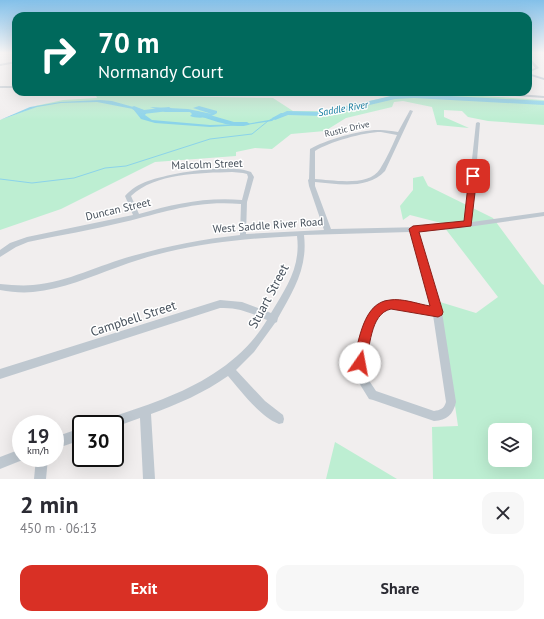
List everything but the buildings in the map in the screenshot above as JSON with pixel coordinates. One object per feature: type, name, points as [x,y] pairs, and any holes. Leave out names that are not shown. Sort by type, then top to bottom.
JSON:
[{"type":"main road","points":[[534,75],[544,79]]},
{"type":"street","points":[[0,87],[12,87]]},
{"type":"street","points":[[530,96],[544,97]]},
{"type":"street","points":[[311,180],[358,182],[374,178],[382,171],[411,111]]},
{"type":"street","points":[[468,224],[478,123]]},
{"type":"street","name":"Rustic Drive","points":[[328,231],[313,192],[311,180],[311,152],[317,146],[373,131],[400,134]]},
{"type":"street","name":"Malcolm Street","points":[[136,216],[128,198],[130,193],[158,179],[175,175],[240,171],[247,172],[251,177],[244,202],[243,236]]},
{"type":"street","name":"Duncan Street","points":[[0,254],[13,245],[27,240],[193,202],[214,200],[244,202]]},
{"type":"street","name":"West Saddle River Road","points":[[0,287],[19,290],[42,288],[156,252],[200,242],[243,236],[328,231],[413,229],[468,224],[544,214]]},
{"type":"street","points":[[413,229],[438,312],[451,402],[447,412],[442,415],[430,415],[373,394],[361,378],[360,363],[367,332],[376,310],[385,304],[391,304],[438,312]]},
{"type":"street","name":"Stuart Street","points":[[124,419],[179,399],[201,388],[229,370],[260,340],[274,319],[300,265],[302,246],[300,233]]},
{"type":"street","name":"Campbell Street","points":[[0,374],[220,304],[229,303],[245,306],[274,319]]},
{"type":"street","points":[[229,370],[261,405],[279,418]]},
{"type":"street","points":[[145,411],[149,479]]},
{"type":"street","points":[[0,463],[12,458]]},
{"type":"street","points":[[40,479],[41,467]]},
{"type":"green space","points":[[96,96],[273,98],[293,111],[321,111],[393,96],[481,96],[544,100],[544,125],[488,121],[468,117],[462,111],[444,110],[444,117],[469,128],[437,125],[432,107],[403,101],[394,102],[392,107],[346,118],[325,131],[291,134],[272,149],[255,148],[236,152],[236,156],[155,162],[61,209],[0,230],[0,120],[36,107],[35,106],[63,100],[97,98]]},
{"type":"green space","points":[[423,176],[428,186],[493,218],[544,285],[544,479],[433,479],[432,427],[458,426],[440,302],[476,313],[498,297],[441,223],[410,215],[403,220],[400,206],[413,190],[413,178]]},
{"type":"green space","points":[[335,442],[397,479],[326,479]]},
{"type":"water","points":[[100,100],[112,101],[144,110],[147,112],[145,115],[152,120],[210,125],[246,124],[269,120],[281,113],[289,114],[279,116],[272,121],[246,125],[210,127],[155,123],[141,119],[133,109],[97,102],[61,103],[37,107],[0,120],[30,107],[60,102]]},
{"type":"water","points":[[199,106],[217,111],[217,113],[204,118],[196,118],[190,116],[192,114],[190,112],[165,112],[150,107],[188,109],[212,114],[193,108]]},
{"type":"waterway","name":"Saddle River","points":[[275,118],[287,113],[323,114],[395,97],[414,96],[544,103]]},
{"type":"waterway","name":"Saddle River","points":[[134,108],[143,112],[169,109]]},
{"type":"waterway","name":"Saddle River","points":[[196,113],[234,124],[247,124]]},
{"type":"waterway","points":[[0,179],[32,183],[74,178],[105,168],[126,166],[210,139],[252,134],[268,121]]},
{"type":"route","points":[[360,363],[367,332],[376,310],[381,306],[391,304],[438,312],[413,229],[468,224],[473,176]]}]
